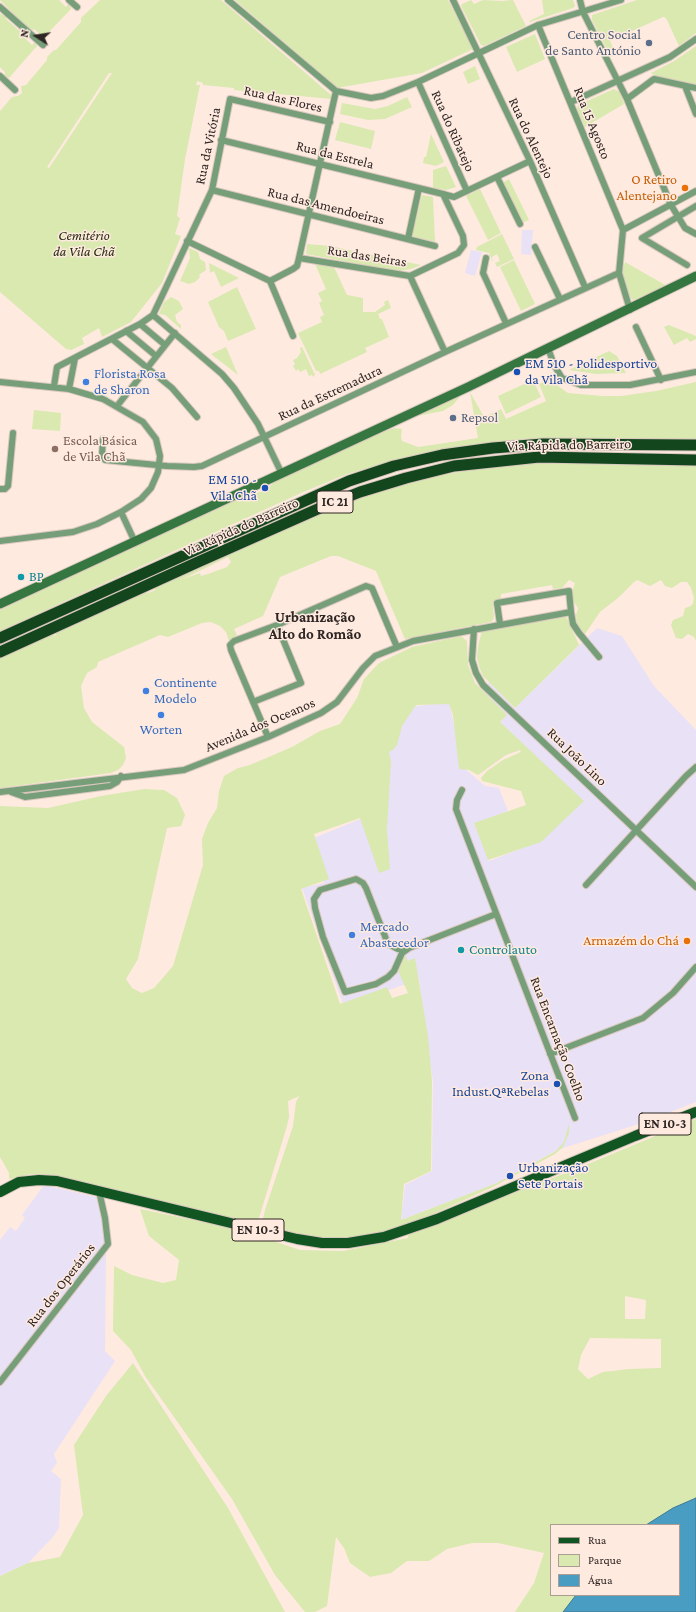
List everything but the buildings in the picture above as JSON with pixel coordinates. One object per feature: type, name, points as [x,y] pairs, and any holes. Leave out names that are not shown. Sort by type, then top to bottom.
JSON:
[{"type":"highway","name":"Via Rápida do Barreiro","points":[[0,638],[348,481],[394,466],[442,455],[493,448],[543,444],[696,445]]},
{"type":"highway","name":"Via Rápida do Barreiro","points":[[0,652],[320,508],[360,492],[406,478],[454,466],[539,457],[696,460]]},
{"type":"main road","points":[[0,604],[134,540],[630,310],[696,276]]},
{"type":"main road","name":"EN 10-3","points":[[0,1192],[19,1182],[38,1180],[57,1181],[297,1239],[322,1243],[348,1243],[384,1237],[437,1219],[696,1112]]},
{"type":"street","points":[[69,0],[77,7]]},
{"type":"street","points":[[228,0],[336,92],[377,98],[418,82],[538,25],[620,0]]},
{"type":"street","name":"Rua do Alentejo","points":[[454,0],[530,162],[585,287]]},
{"type":"street","points":[[580,0],[583,12],[627,99],[671,205],[685,228],[696,234]]},
{"type":"street","points":[[0,8],[43,45]]},
{"type":"street","name":"Rua 15 Agosto","points":[[538,25],[623,230]]},
{"type":"street","points":[[571,102],[670,57],[696,39]]},
{"type":"street","points":[[0,76],[15,90]]},
{"type":"street","points":[[627,99],[654,79],[696,88]]},
{"type":"street","name":"Rua do Ribatejo","points":[[418,82],[467,191]]},
{"type":"street","points":[[685,86],[696,114]]},
{"type":"street","points":[[270,281],[293,270],[297,266],[336,92]]},
{"type":"street","name":"Rua das Flores","points":[[230,99],[330,122]]},
{"type":"street","name":"Rua da Vitória","points":[[153,315],[212,190],[230,99]]},
{"type":"street","name":"Rua da Estrela","points":[[221,140],[443,194]]},
{"type":"street","points":[[443,194],[454,196],[530,162]]},
{"type":"street","points":[[497,177],[520,224]]},
{"type":"street","points":[[408,239],[419,188]]},
{"type":"street","name":"Rua das Amendoeiras","points":[[212,190],[435,246]]},
{"type":"street","points":[[630,310],[618,273],[623,230],[696,191]]},
{"type":"street","name":"Rua das Beiras","points":[[299,258],[410,276],[458,253],[464,245],[463,236],[443,194]]},
{"type":"street","points":[[687,265],[642,238],[696,206]]},
{"type":"street","points":[[188,241],[270,281],[293,336]]},
{"type":"street","points":[[535,247],[560,299]]},
{"type":"street","points":[[486,258],[483,273],[506,323]]},
{"type":"street","name":"Rua da Estremadura","points":[[103,439],[102,455],[105,460],[160,465],[202,466],[506,323],[618,273]]},
{"type":"street","points":[[410,276],[445,352]]},
{"type":"street","points":[[54,386],[58,367],[140,324],[153,315],[222,374],[234,388],[247,405],[281,472]]},
{"type":"street","points":[[140,324],[166,345]]},
{"type":"street","points":[[636,326],[660,380]]},
{"type":"street","points":[[126,331],[156,356]]},
{"type":"street","points":[[117,406],[175,333]]},
{"type":"street","points":[[112,339],[172,388],[197,417]]},
{"type":"street","points":[[548,348],[554,365],[562,378],[581,385],[630,386],[696,372]]},
{"type":"street","points":[[69,389],[75,358]]},
{"type":"street","points":[[0,382],[54,386],[69,389],[103,399],[117,406],[144,422],[151,430],[159,448],[160,465],[156,480],[141,499],[121,512],[97,524],[73,532],[0,541]]},
{"type":"street","points":[[0,489],[5,489],[8,486],[14,433]]},
{"type":"street","points":[[121,512],[134,540]]},
{"type":"street","points":[[268,737],[230,645],[234,641],[277,625],[364,586],[369,586],[372,588],[397,647]]},
{"type":"street","points":[[500,624],[497,603],[569,591],[573,624],[578,633],[599,657]]},
{"type":"street","name":"Avenida dos Oceanos","points":[[0,792],[7,791],[25,796],[102,787],[117,782],[121,776],[184,770],[268,737],[322,713],[337,702],[362,668],[375,656],[397,647],[413,641],[571,612]]},
{"type":"street","points":[[253,702],[301,683],[277,625]]},
{"type":"street","name":"Rua João Lino","points":[[474,629],[472,660],[476,673],[483,685],[696,887]]},
{"type":"street","points":[[586,885],[696,767]]},
{"type":"street","name":"Rua Encarnação Coelho","points":[[462,790],[457,800],[456,809],[575,1118]]},
{"type":"street","points":[[409,948],[398,949],[388,944],[363,882],[356,879],[320,890],[314,899],[315,908],[324,937],[345,992],[376,984],[388,977],[394,971],[402,953],[409,948],[496,914]]},
{"type":"street","points":[[550,1054],[643,1018],[673,993],[696,967]]},
{"type":"street","name":"Rua dos Operários","points":[[0,1382],[108,1244],[100,1191]]},
{"type":"shaded area","points":[[522,230],[533,230],[531,255],[521,254]]},
{"type":"shaded area","points":[[471,250],[482,252],[475,276],[465,273]]},
{"type":"shaded area","points":[[597,628],[622,636],[654,686],[696,730],[696,1102],[642,1123],[557,1150],[497,1183],[401,1220],[405,1185],[432,1171],[433,1082],[419,979],[344,1007],[302,888],[324,883],[314,838],[385,809],[389,750],[410,707],[449,702],[463,767],[485,786],[499,788],[508,811],[475,824],[489,861],[541,841],[583,801],[500,722],[506,715],[482,691],[489,682],[515,708]]},
{"type":"shaded area","points":[[44,1185],[96,1197],[101,1213],[106,1254],[105,1351],[115,1361],[54,1454],[57,1463],[51,1471],[61,1479],[59,1528],[53,1537],[28,1563],[0,1576],[0,1240],[10,1227],[16,1231],[25,1218],[22,1215]]},
{"type":"green space","points":[[0,0],[59,0],[66,7],[69,3],[71,9],[47,34],[45,39],[41,40],[38,38],[41,35],[34,29],[31,32]]},
{"type":"green space","name":"Cemitério da Vila Chã","points":[[100,0],[221,0],[331,95],[332,99],[234,90],[234,88],[203,85],[203,83],[197,81],[196,85],[200,85],[185,159],[177,216],[180,218],[175,234],[181,236],[162,283],[131,322],[102,337],[99,328],[82,338],[84,344],[71,350],[66,349],[0,292],[0,111],[12,97],[18,96],[22,93],[21,86],[26,85],[47,60],[47,57],[54,50],[56,50],[81,22],[81,18]],"holes":[[[109,73],[112,73],[49,168],[47,167]]]},
{"type":"green space","points":[[235,0],[448,0],[473,49],[422,73],[337,88]]},
{"type":"green space","points":[[471,0],[474,4],[483,0],[513,0],[526,26],[484,46],[481,45],[461,6],[462,4]]},
{"type":"green space","points":[[542,0],[573,0],[575,6],[573,8],[530,22],[529,21],[544,14]]},
{"type":"green space","points":[[637,0],[696,0],[696,33],[679,46],[666,18],[663,17],[610,41],[616,54],[611,57],[592,20],[592,15]]},
{"type":"green space","points":[[0,14],[6,16],[6,19],[22,33],[28,36],[26,39],[32,45],[35,42],[37,46],[9,78],[4,76],[5,72],[0,67]]},
{"type":"green space","points":[[535,34],[545,59],[517,72],[506,47]]},
{"type":"green space","points":[[696,46],[696,86],[657,77],[651,73],[674,61]]},
{"type":"green space","points":[[475,66],[480,79],[468,84],[463,72]]},
{"type":"green space","points":[[614,89],[620,92],[624,104],[585,127],[577,110],[578,105]]},
{"type":"green space","points":[[407,97],[412,107],[385,119],[368,120],[340,114],[342,103],[375,109],[388,106]]},
{"type":"green space","points":[[340,122],[375,131],[371,149],[335,140]]},
{"type":"green space","points":[[431,134],[444,162],[436,166],[423,163],[424,157],[426,157]]},
{"type":"green space","points":[[446,166],[456,187],[446,190],[433,188],[433,170]]},
{"type":"green space","points":[[509,179],[529,220],[522,223],[502,183]]},
{"type":"green space","points":[[480,189],[501,233],[488,240],[466,196]]},
{"type":"green space","points":[[422,195],[433,197],[435,242],[412,236]]},
{"type":"green space","points":[[502,234],[514,259],[497,267],[495,263],[500,261],[497,254],[492,257],[493,263],[489,253],[476,250],[477,247]]},
{"type":"green space","points":[[307,244],[330,246],[421,265],[411,269],[397,271],[306,254]]},
{"type":"green space","points":[[189,248],[198,252],[200,259],[205,262],[206,270],[199,275],[200,277],[195,282],[189,284],[180,281],[190,258]]},
{"type":"green space","points":[[514,260],[535,304],[521,311],[500,267]]},
{"type":"green space","points":[[625,262],[667,286],[633,300],[630,297],[622,274]]},
{"type":"green space","points":[[209,263],[239,278],[221,287],[214,271],[210,273]]},
{"type":"green space","points":[[315,264],[334,267],[347,295],[363,298],[363,312],[375,312],[385,305],[384,302],[388,300],[391,308],[378,314],[380,319],[382,319],[389,337],[365,348],[367,352],[320,374],[319,371],[316,371],[298,333],[322,322],[320,317],[324,315],[319,303],[322,301],[318,293],[326,289]]},
{"type":"green space","points":[[237,287],[256,329],[228,341],[224,331],[219,327],[208,302]]},
{"type":"green space","points":[[171,297],[179,301],[183,309],[175,315],[177,322],[181,325],[181,329],[165,315],[159,314],[164,302]]},
{"type":"green space","points":[[669,325],[696,336],[696,339],[690,342],[687,338],[674,345],[664,327]]},
{"type":"green space","points":[[226,347],[238,375],[211,354]]},
{"type":"green space","points":[[302,347],[315,375],[313,377],[312,375],[309,376],[306,369],[300,372],[298,369],[296,371],[293,366],[295,364],[293,360],[297,358],[301,352],[300,348]]},
{"type":"green space","points":[[609,351],[617,356],[626,373],[596,374],[569,370]]},
{"type":"green space","points":[[533,380],[541,397],[506,414],[498,396]]},
{"type":"green space","points":[[549,380],[551,384],[554,383],[568,393],[603,396],[621,396],[656,391],[696,382],[696,441],[529,440],[479,444],[407,457],[347,474],[301,493],[0,631],[0,610],[243,496],[264,491],[276,481],[376,435],[394,428],[402,429],[402,441],[418,447],[478,438],[470,392],[484,417],[501,409],[506,419],[546,401],[539,384]]},
{"type":"green space","points":[[461,395],[453,405],[443,411],[412,417]]},
{"type":"green space","points":[[34,410],[61,413],[60,431],[32,429]]},
{"type":"green space","points":[[532,463],[696,466],[696,641],[694,637],[688,634],[682,639],[676,638],[671,625],[673,620],[683,616],[685,608],[691,606],[693,603],[694,598],[691,588],[687,582],[681,582],[672,588],[665,586],[661,580],[650,586],[637,580],[600,612],[585,634],[577,624],[576,615],[578,608],[572,599],[572,592],[575,583],[569,580],[562,588],[553,589],[552,585],[501,594],[501,599],[493,606],[494,618],[491,622],[405,639],[376,571],[338,556],[331,556],[280,577],[263,616],[234,629],[237,635],[229,641],[226,632],[220,626],[211,622],[202,623],[168,637],[160,635],[98,662],[97,667],[87,673],[81,686],[84,708],[92,722],[124,747],[126,758],[123,765],[118,770],[111,773],[0,788],[0,657],[53,635],[55,636],[57,632],[146,591],[147,593],[151,592],[155,590],[154,587],[351,499],[433,476]],"holes":[[[228,557],[231,562],[227,567],[208,574],[201,576],[200,573],[183,579]]]},
{"type":"green space","points":[[566,616],[579,645],[515,708],[483,676],[480,669],[477,658],[478,646],[482,631]]},
{"type":"green space","points":[[461,636],[467,641],[468,665],[475,683],[507,715],[500,722],[584,801],[541,842],[488,860],[474,823],[526,805],[521,791],[482,781],[481,778],[487,771],[503,760],[521,752],[520,750],[506,755],[478,775],[469,770],[459,769],[453,715],[449,704],[416,705],[402,726],[397,745],[389,752],[391,762],[387,830],[390,869],[379,873],[360,818],[314,834],[329,879],[301,889],[340,1004],[387,987],[392,998],[408,993],[399,973],[398,966],[405,955],[408,961],[415,958],[428,1036],[432,1081],[431,1171],[404,1184],[401,1220],[497,1183],[556,1151],[564,1142],[569,1123],[569,1133],[563,1147],[555,1154],[493,1187],[422,1219],[375,1234],[355,1238],[313,1237],[265,1227],[262,1223],[293,1126],[296,1102],[299,1096],[288,1101],[289,1117],[287,1126],[259,1218],[256,1221],[250,1222],[170,1205],[54,1175],[32,1174],[9,1179],[9,1173],[0,1157],[0,806],[48,808],[101,796],[144,789],[164,790],[177,798],[185,815],[181,826],[167,828],[138,959],[126,979],[132,988],[142,993],[154,988],[173,966],[203,865],[202,839],[208,823],[217,808],[219,791],[224,776],[238,768],[250,765],[292,747],[320,731],[340,724],[357,698],[364,679],[379,663],[412,647]]},
{"type":"green space","points":[[696,1119],[696,1612],[515,1612],[534,1583],[544,1553],[498,1543],[472,1543],[447,1549],[429,1561],[407,1561],[391,1573],[370,1577],[350,1563],[344,1548],[336,1537],[327,1606],[315,1612],[305,1612],[275,1575],[232,1499],[145,1376],[131,1350],[113,1331],[114,1266],[132,1275],[163,1283],[176,1280],[179,1260],[149,1236],[140,1209],[241,1230],[300,1250],[343,1251],[408,1238],[408,1234],[576,1169]],"holes":[[[625,1296],[646,1300],[645,1319],[625,1319]],[[590,1338],[661,1339],[661,1368],[629,1369],[603,1372],[588,1379],[578,1369],[581,1355]]]},
{"type":"green space","points":[[133,1363],[228,1508],[285,1612],[0,1612],[0,1576],[28,1563],[60,1557],[83,1515],[74,1445],[106,1396]]},
{"type":"water","points":[[696,1498],[696,1612],[563,1612],[575,1596],[680,1596],[680,1524],[648,1524],[673,1508]]},
{"type":"place","name":"Centro Social de Santo António","points":[[649,43]]},
{"type":"place","name":"O Retiro Alentejano","points":[[685,188]]},
{"type":"place","name":"EM 510 - Polidesportivo da Vila Chã","points":[[517,372]]},
{"type":"place","name":"Florista Rosa de Sharon","points":[[86,382]]},
{"type":"place","name":"Repsol","points":[[453,418]]},
{"type":"place","name":"Escola Básica de Vila Chã","points":[[55,449]]},
{"type":"place","name":"EM 510 - Vila Chã","points":[[265,488]]},
{"type":"place","name":"BP","points":[[21,577]]},
{"type":"place","name":"Continente Modelo","points":[[146,691]]},
{"type":"place","name":"Worten","points":[[161,715]]},
{"type":"place","name":"Mercado Abastecedor","points":[[352,935]]},
{"type":"place","name":"Armazém do Chá","points":[[687,941]]},
{"type":"place","name":"Controlauto","points":[[461,950]]},
{"type":"place","name":"Zona Indust.QªRebelas","points":[[557,1084]]},
{"type":"place","name":"Urbanização Sete Portais","points":[[510,1176]]},
{"type":"district","name":"Urbanização Alto do Romão","points":[[315,626]]}]
